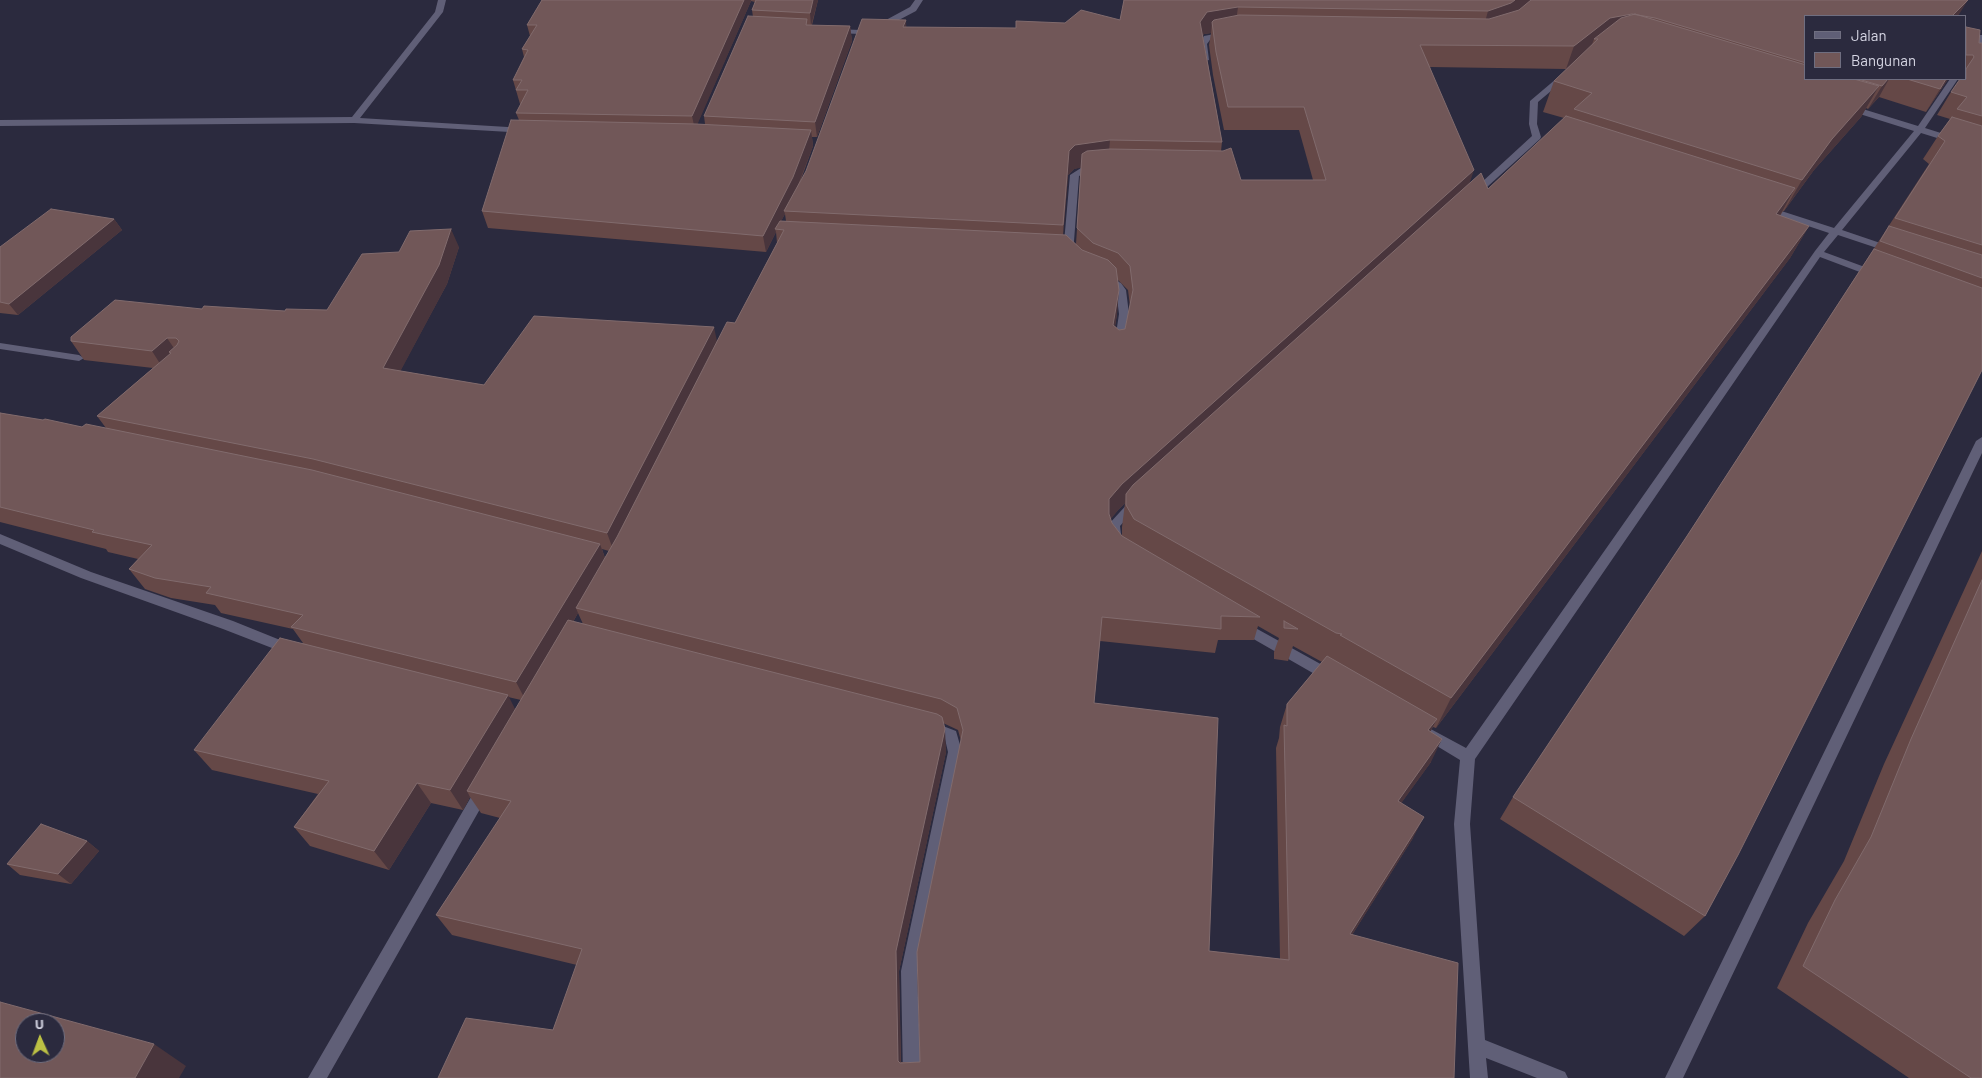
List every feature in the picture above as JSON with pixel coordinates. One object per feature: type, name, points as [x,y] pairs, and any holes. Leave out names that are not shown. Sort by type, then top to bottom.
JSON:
[{"type":"street","points":[[354,120],[439,12],[442,0]]},
{"type":"street","points":[[825,30],[861,32],[875,29],[913,10],[919,0]]},
{"type":"street","points":[[858,41],[861,32]]},
{"type":"street","points":[[1206,67],[1203,44],[1207,38],[1235,33]]},
{"type":"street","points":[[1967,60],[1981,39]]},
{"type":"street","points":[[1464,204],[1542,139],[1533,118],[1534,101],[1575,68]]},
{"type":"street","points":[[1479,1078],[1462,824],[1468,757],[1818,253],[1920,130],[1953,80]]},
{"type":"street","points":[[1838,104],[1982,148]]},
{"type":"street","points":[[0,123],[199,123],[354,120],[534,132]]},
{"type":"street","points":[[1067,256],[1075,175],[1084,170],[1108,168]]},
{"type":"street","points":[[1753,205],[1901,253]]},
{"type":"street","points":[[1818,253],[1891,281]]},
{"type":"street","points":[[1093,274],[1111,281],[1121,290],[1124,314],[1118,350]]},
{"type":"street","points":[[0,346],[79,358]]},
{"type":"street","points":[[1674,1078],[1982,441]]},
{"type":"street","points":[[1121,552],[1114,538],[1114,525],[1146,493]]},
{"type":"street","points":[[0,539],[86,575],[306,655]]},
{"type":"street","points":[[1227,616],[1339,682]]},
{"type":"street","points":[[912,1078],[909,971],[955,752],[951,735],[942,730],[913,722]]},
{"type":"street","points":[[1416,727],[1468,757]]},
{"type":"street","points":[[317,1078],[490,778]]},
{"type":"street","points":[[1478,1046],[1559,1078]]},
{"type":"building","points":[[542,0],[744,0],[692,116],[516,113],[528,90],[516,90],[522,80],[513,80],[528,50],[522,49],[537,25],[527,25]]},
{"type":"building","points":[[756,0],[813,0],[810,13],[752,10]]},
{"type":"building","points":[[1124,0],[1515,0],[1488,11],[1238,7],[1207,12],[1200,22],[1222,142],[1110,140],[1075,145],[1069,151],[1063,225],[784,211],[806,171],[862,19],[906,20],[903,27],[1016,28],[1016,21],[1065,23],[1081,10],[1120,20]]},
{"type":"building","points":[[1531,0],[1968,0],[1953,15],[1804,15],[1804,62],[1655,18],[1632,14],[1610,18],[1574,46],[1420,45],[1474,170],[1122,484],[1109,499],[1109,514],[1112,523],[1122,536],[1260,617],[1221,616],[1221,629],[1102,617],[1094,703],[1218,718],[1209,951],[1289,960],[1284,725],[1287,726],[1287,704],[1327,656],[1437,719],[1428,730],[1442,739],[1398,801],[1424,817],[1350,934],[1458,963],[1454,1078],[438,1078],[466,1018],[553,1030],[582,949],[436,915],[511,801],[467,791],[568,620],[937,714],[942,717],[945,729],[896,951],[898,1061],[900,1063],[920,1062],[917,952],[963,730],[957,708],[941,699],[576,608],[617,537],[727,322],[735,323],[784,230],[775,229],[780,221],[1066,235],[1082,250],[1108,260],[1116,268],[1119,290],[1113,325],[1119,330],[1125,329],[1133,290],[1130,266],[1118,253],[1093,243],[1077,228],[1082,154],[1087,151],[1110,149],[1223,151],[1231,148],[1241,180],[1326,180],[1304,107],[1228,107],[1216,52],[1212,22],[1214,20],[1239,15],[1489,19],[1519,10]]},
{"type":"building","points":[[1635,14],[1804,64],[1804,80],[1858,80],[1879,86],[1832,139],[1802,180],[1574,109],[1592,93],[1554,81],[1598,39],[1594,39],[1621,18]]},
{"type":"building","points":[[748,16],[807,19],[806,25],[850,26],[815,122],[704,116]]},
{"type":"building","points":[[1967,27],[1980,30],[1979,43],[1982,43],[1982,116],[1957,109],[1967,97],[1951,92],[1959,80],[1967,80],[1967,68],[1974,57],[1973,55],[1967,55]]},
{"type":"building","points":[[1861,80],[1887,80],[1882,86]]},
{"type":"building","points":[[1910,80],[1945,80],[1940,89]]},
{"type":"building","points":[[1566,116],[1795,188],[1776,214],[1809,226],[1451,698],[1340,635],[1342,634],[1336,633],[1134,519],[1126,505],[1126,494],[1133,485],[1481,173],[1488,189]]},
{"type":"building","points":[[1952,117],[1982,126],[1982,245],[1895,218],[1945,141],[1938,136]]},
{"type":"building","points":[[511,120],[696,124],[811,130],[793,177],[763,236],[482,211]]},
{"type":"building","points":[[51,209],[114,219],[9,304],[0,302],[0,247]]},
{"type":"building","points":[[1889,226],[1982,255],[1982,278],[1880,241]]},
{"type":"building","points":[[451,229],[439,265],[383,368],[484,385],[534,316],[714,327],[607,533],[313,459],[97,416],[171,353],[169,352],[179,341],[176,338],[167,338],[152,351],[71,341],[71,337],[115,300],[202,309],[204,306],[285,311],[286,309],[327,310],[362,254],[399,252],[410,231]]},
{"type":"building","points":[[1874,249],[1982,288],[1982,370],[1738,855],[1705,916],[1513,797],[1687,536]]},
{"type":"building","points":[[0,413],[45,419],[82,427],[86,424],[312,470],[600,544],[516,682],[291,627],[303,615],[206,593],[211,587],[155,578],[129,569],[152,545],[92,532],[94,530],[0,507]]},
{"type":"building","points":[[1982,580],[1982,1078],[1971,1078],[1803,966],[1835,900],[1871,837],[1911,739]]},
{"type":"building","points":[[1284,621],[1298,629],[1284,628]]},
{"type":"building","points":[[280,638],[508,695],[450,790],[417,783],[374,851],[294,827],[329,781],[194,750]]},
{"type":"building","points":[[41,824],[87,841],[58,874],[7,864]]},
{"type":"building","points":[[0,1002],[40,1013],[15,1013],[15,1063],[65,1063],[65,1020],[154,1044],[135,1078],[0,1078]]}]
